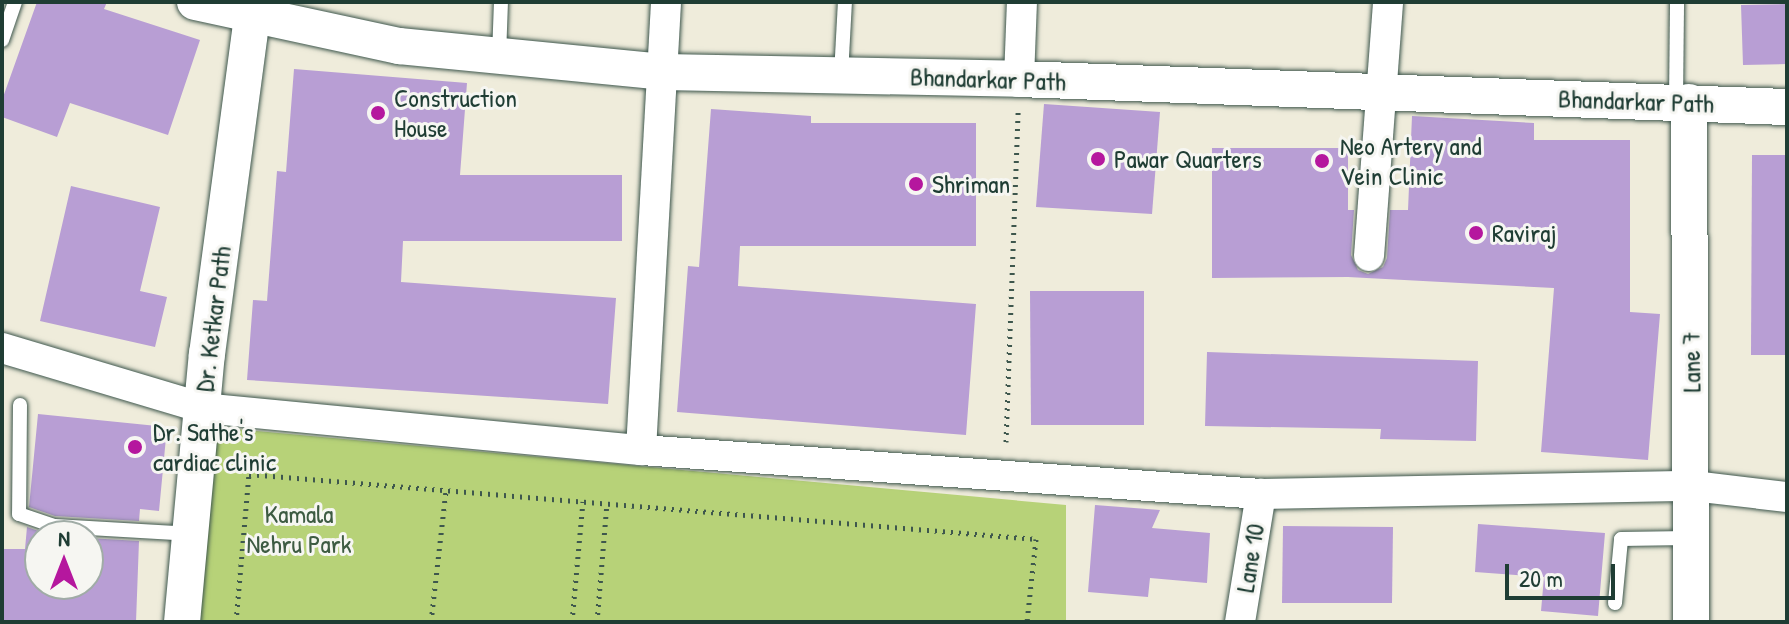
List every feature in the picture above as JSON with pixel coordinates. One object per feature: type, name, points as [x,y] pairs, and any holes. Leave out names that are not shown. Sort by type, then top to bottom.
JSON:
[{"type":"street","name":"Bhandarkar Path","points":[[195,2],[254,10],[399,46],[663,72],[1019,79],[1787,107]]},
{"type":"street","points":[[641,450],[666,2]]},
{"type":"street","points":[[1019,79],[1022,2]]},
{"type":"street","points":[[1369,256],[1388,2]]},
{"type":"street","name":"Dr. Ketkar Path","points":[[182,622],[203,408],[254,10]]},
{"type":"street","name":"Lane 7","points":[[1682,102],[1693,486],[1691,622]]},
{"type":"street","points":[[2,348],[203,408],[641,450],[1261,494],[1693,486],[1787,497]]},
{"type":"street","name":"Lane 10","points":[[1240,622],[1261,494]]},
{"type":"lane","points":[[2,40],[15,2]]},
{"type":"lane","points":[[499,56],[501,2]]},
{"type":"lane","points":[[841,75],[845,2]]},
{"type":"lane","points":[[1677,2],[1682,102]]},
{"type":"lane","points":[[20,405],[19,514],[53,526],[191,534]]},
{"type":"lane","points":[[1615,603],[1621,539],[1693,538]]},
{"type":"path","points":[[1005,478],[1019,79]]},
{"type":"path","points":[[236,622],[249,474],[1036,539],[1027,622]]},
{"type":"path","points":[[431,622],[446,490]]},
{"type":"path","points":[[572,622],[583,501]]},
{"type":"path","points":[[597,622],[607,503]]},
{"type":"green space","name":"Kamala Nehru Park","points":[[213,427],[1066,505],[1066,622],[196,622]]},
{"type":"building","points":[[37,2],[107,2],[104,9],[200,40],[168,135],[70,103],[57,137],[2,117],[2,100]]},
{"type":"building","points":[[1787,4],[1787,64],[1743,65],[1741,5]]},
{"type":"building","points":[[294,69],[467,83],[460,175],[622,175],[622,241],[403,241],[401,282],[616,298],[608,404],[247,380],[253,300],[267,301],[277,171],[286,172]]},
{"type":"building","name":"Pawar Quarters","points":[[1044,104],[1160,112],[1152,214],[1036,207]]},
{"type":"building","points":[[711,109],[811,116],[811,123],[976,123],[976,246],[740,246],[738,286],[976,304],[966,435],[677,412],[688,266],[699,267]]},
{"type":"building","points":[[1412,116],[1534,123],[1534,140],[1630,140],[1630,312],[1660,314],[1648,460],[1541,452],[1554,288],[1348,277],[1212,278],[1212,148],[1348,148],[1348,210],[1354,210],[1351,255],[1358,270],[1368,274],[1383,267],[1387,258],[1390,210],[1408,210]]},
{"type":"building","points":[[1752,155],[1787,155],[1787,355],[1751,355]]},
{"type":"building","points":[[71,186],[160,207],[140,291],[167,297],[155,347],[40,321]]},
{"type":"building","points":[[1030,291],[1144,291],[1144,425],[1031,425]]},
{"type":"building","points":[[1207,352],[1478,361],[1476,441],[1380,439],[1381,429],[1205,426]]},
{"type":"building","points":[[38,414],[167,427],[159,511],[140,509],[139,521],[55,516],[29,507]]},
{"type":"building","points":[[1095,505],[1160,510],[1152,528],[1210,533],[1207,583],[1150,578],[1148,597],[1088,592]]},
{"type":"building","points":[[1478,524],[1605,533],[1598,616],[1541,611],[1544,577],[1475,572]]},
{"type":"building","points":[[1283,526],[1393,527],[1392,603],[1282,603]]},
{"type":"building","points":[[104,539],[139,541],[136,622],[2,622],[2,549],[24,549],[24,600],[104,600]]},
{"type":"place","name":"Construction House","points":[[378,113]]},
{"type":"place","name":"Pawar Quarters","points":[[1098,159]]},
{"type":"place","name":"Neo Artery and Vein Clinic","points":[[1322,161]]},
{"type":"place","name":"Shriman","points":[[916,184]]},
{"type":"place","name":"Raviraj","points":[[1476,233]]},
{"type":"place","name":"Dr. Sathe's cardiac clinic","points":[[135,447]]}]
